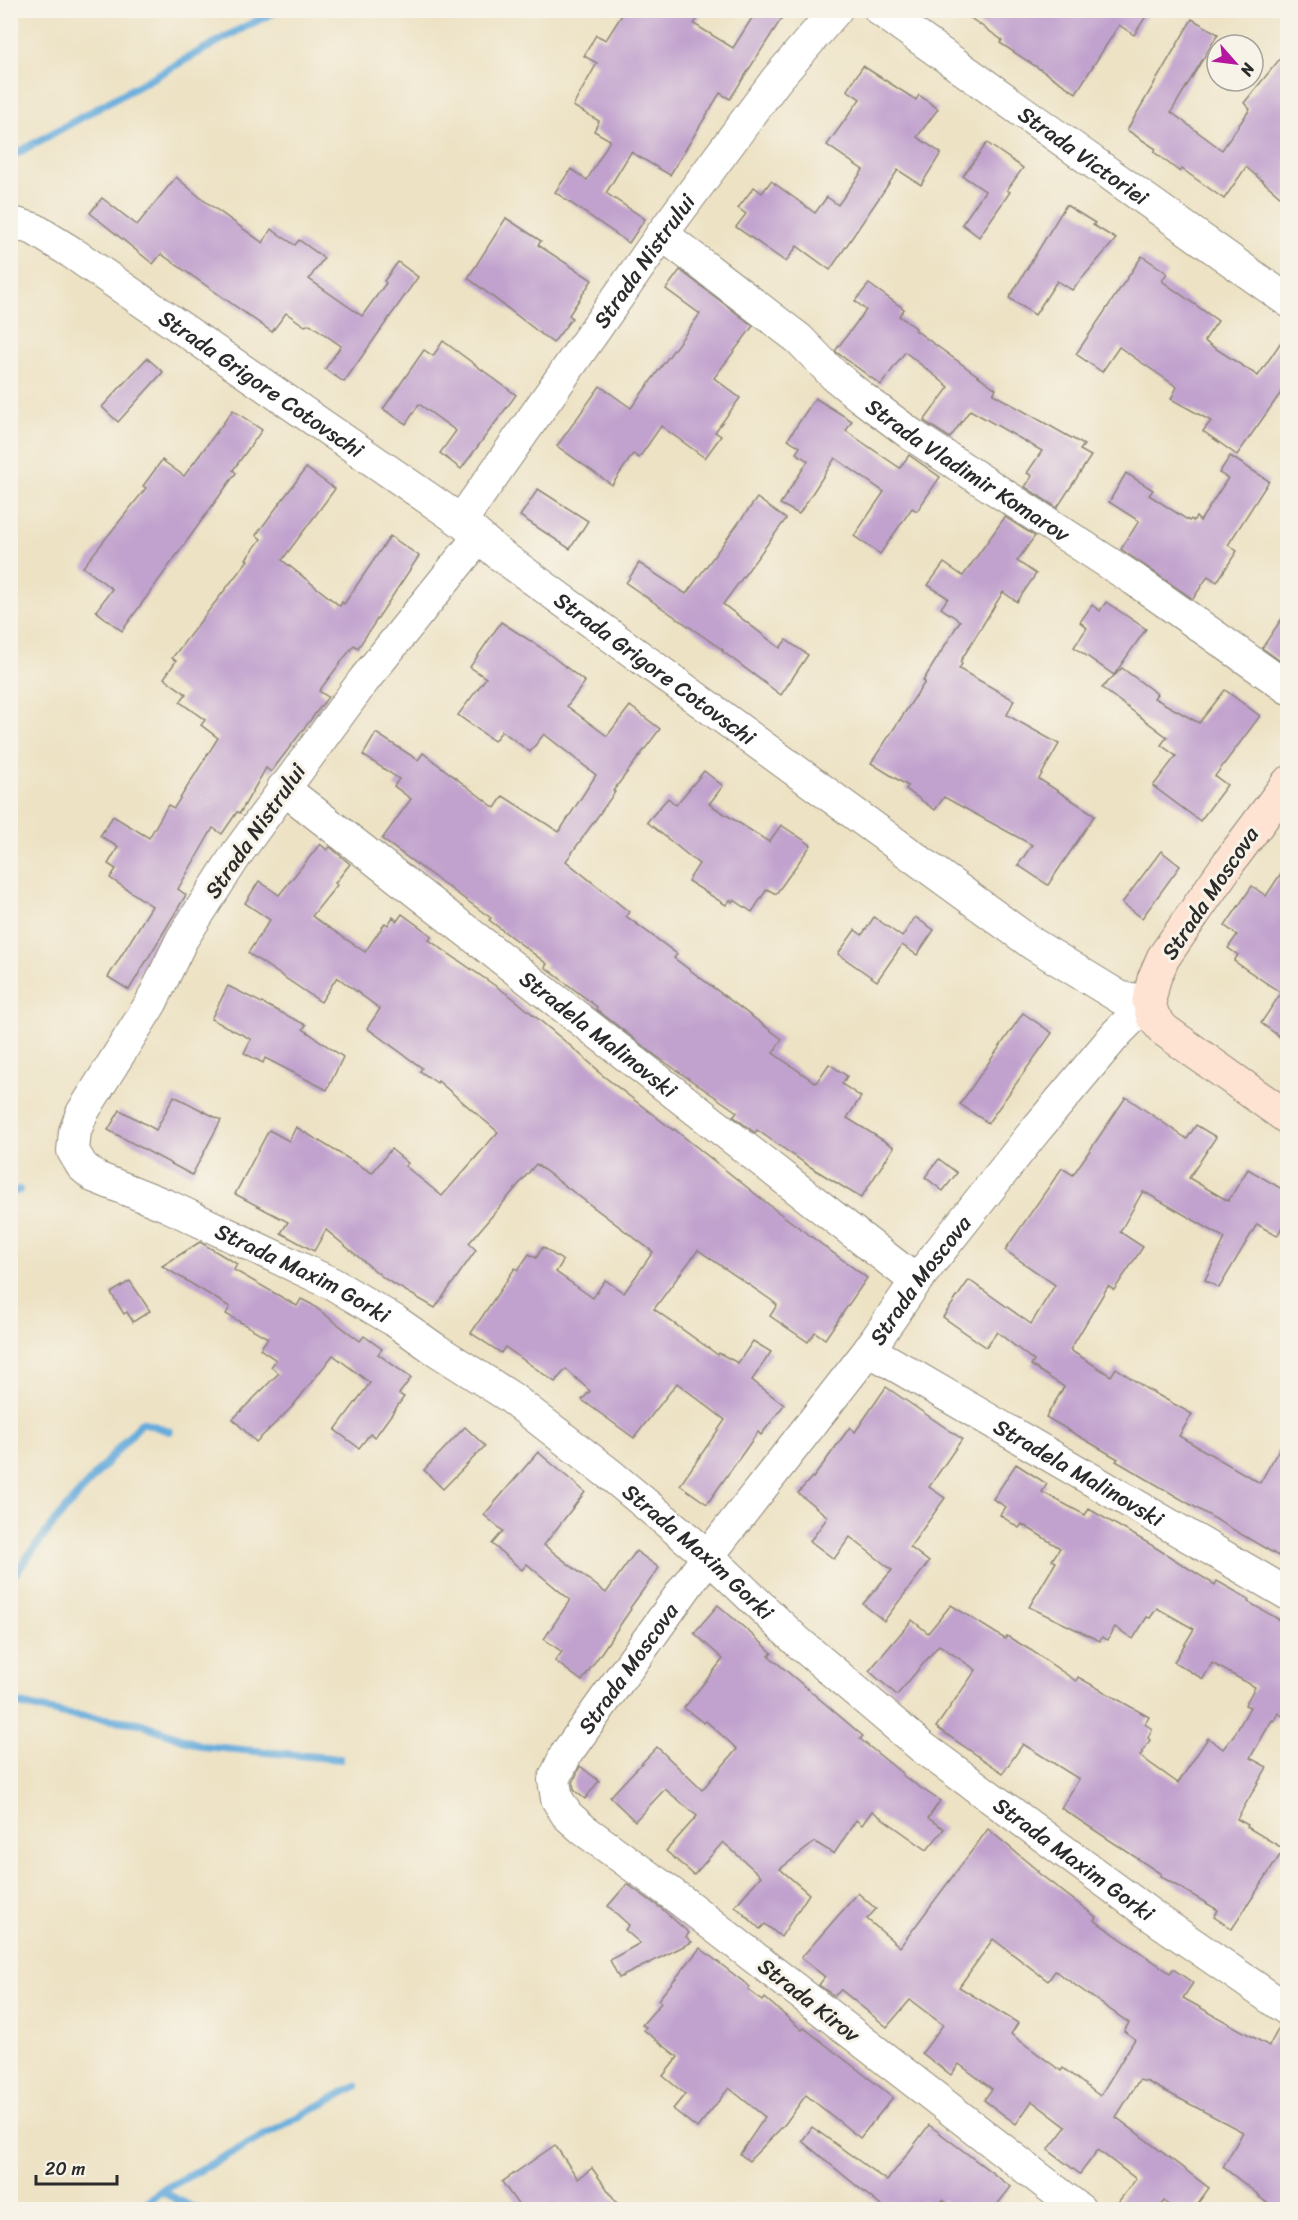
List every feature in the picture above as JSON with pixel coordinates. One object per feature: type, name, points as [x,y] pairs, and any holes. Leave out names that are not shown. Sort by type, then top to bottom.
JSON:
[{"type":"street","name":"Strada Nistrului","points":[[73,1151],[75,1131],[82,1113],[151,1003],[182,939],[238,852],[364,680],[470,529],[662,234],[776,80],[836,10]]},
{"type":"street","name":"Strada Victoriei","points":[[880,10],[1287,301]]},
{"type":"street","name":"Strada Grigore Cotovschi","points":[[10,222],[34,229],[71,252],[470,529],[575,609],[1033,944],[1121,998],[1149,1002]]},
{"type":"street","name":"Strada Vladimir Komarov","points":[[662,234],[799,339],[852,390],[912,435],[1135,580],[1287,688]]},
{"type":"street","name":"Strada Moscova","points":[[554,1780],[566,1754],[708,1556],[869,1350],[916,1281],[1034,1132],[1117,1033],[1149,1002],[1154,979],[1163,958],[1287,783]]},
{"type":"street","name":"Stradela Malinovski","points":[[283,788],[916,1281]]},
{"type":"street","points":[[1149,1002],[1153,1017],[1164,1030],[1287,1118]]},
{"type":"street","name":"Strada Maxim Gorki","points":[[73,1151],[82,1166],[95,1177],[168,1206],[333,1284],[395,1321],[510,1397],[612,1476],[708,1556],[798,1642],[922,1747],[1155,1918],[1287,2010]]},
{"type":"street","name":"Stradela Malinovski","points":[[869,1350],[1287,1594]]},
{"type":"street","name":"Strada Kirov","points":[[554,1780],[557,1799],[567,1815],[584,1830],[679,1899],[1080,2210]]},
{"type":"building","points":[[625,10],[703,10],[694,24],[733,48],[757,10],[787,10],[730,99],[720,93],[670,175],[631,152],[606,193],[645,219],[629,243],[555,192],[571,169],[587,180],[610,140],[594,131],[599,121],[573,106],[597,63],[584,56],[596,35],[606,40]]},
{"type":"building","points":[[959,10],[1150,10],[1134,35],[1119,25],[1076,93],[1000,43],[1002,40]]},
{"type":"building","points":[[1192,19],[1216,33],[1205,33],[1205,56],[1171,112],[1222,150],[1250,109],[1244,103],[1252,93],[1265,93],[1265,77],[1287,50],[1287,202],[1246,167],[1224,199],[1182,169],[1180,172],[1154,152],[1156,149],[1127,130]]},
{"type":"building","points":[[863,66],[916,100],[919,95],[938,109],[917,137],[941,153],[921,185],[898,170],[830,270],[797,246],[786,262],[736,227],[746,214],[738,208],[754,187],[762,193],[771,181],[815,213],[827,197],[838,205],[863,170],[827,145],[860,99],[847,90]]},
{"type":"building","points":[[987,143],[1023,168],[1007,190],[1010,192],[979,237],[962,224],[985,191],[963,176]]},
{"type":"building","points":[[176,177],[202,199],[263,243],[271,229],[295,245],[299,240],[324,258],[309,279],[362,316],[398,262],[418,277],[344,382],[325,369],[341,346],[310,324],[305,326],[286,313],[272,332],[161,254],[153,264],[90,213],[102,198],[137,225]]},
{"type":"building","points":[[1066,205],[1116,239],[1072,290],[1057,281],[1035,315],[1009,298]]},
{"type":"building","points":[[506,218],[541,241],[538,245],[592,280],[569,315],[572,318],[553,343],[468,278]]},
{"type":"building","points":[[1142,256],[1167,273],[1162,281],[1218,321],[1204,341],[1258,376],[1287,333],[1287,384],[1237,455],[1203,431],[1211,421],[1171,399],[1177,387],[1119,347],[1102,372],[1076,354]]},
{"type":"building","points":[[680,270],[753,326],[714,378],[740,398],[715,432],[721,436],[705,458],[661,426],[639,458],[633,454],[612,485],[557,446],[600,386],[631,408],[700,314],[666,289]]},
{"type":"building","points":[[869,284],[904,309],[899,316],[916,328],[915,330],[996,389],[993,394],[1084,445],[1080,450],[1091,456],[1057,508],[1025,487],[1032,476],[1027,473],[1042,451],[970,410],[950,438],[924,421],[949,387],[905,352],[881,385],[835,351],[866,310],[855,301]]},
{"type":"building","points":[[443,341],[516,395],[461,469],[440,453],[456,431],[419,404],[406,424],[383,409],[424,350],[433,356]]},
{"type":"building","points":[[147,358],[163,372],[118,422],[102,407]]},
{"type":"building","points":[[815,398],[852,421],[846,431],[900,468],[909,455],[940,477],[917,511],[912,508],[880,554],[854,536],[884,492],[835,458],[799,514],[780,504],[808,461],[796,453],[800,447],[788,439]]},
{"type":"building","points":[[233,410],[262,430],[233,470],[236,473],[122,631],[96,611],[112,589],[83,567],[146,488],[143,486],[162,460],[184,476]]},
{"type":"building","points":[[1230,456],[1269,481],[1228,545],[1237,551],[1217,582],[1208,576],[1193,599],[1121,549],[1139,521],[1109,502],[1126,473],[1153,490],[1149,495],[1189,521],[1191,519],[1193,521],[1196,517],[1200,521],[1228,478],[1219,473]]},
{"type":"building","points":[[306,468],[335,489],[282,560],[340,606],[342,602],[344,604],[390,536],[419,556],[358,648],[354,645],[319,691],[328,697],[271,772],[266,768],[240,813],[237,812],[222,834],[213,828],[178,889],[186,895],[129,990],[108,977],[152,906],[110,878],[116,869],[108,864],[118,847],[100,836],[113,816],[149,838],[168,805],[174,808],[218,738],[201,725],[205,720],[180,702],[186,694],[164,678],[176,661],[172,658],[248,560],[246,559],[261,539],[256,535]]},
{"type":"building","points":[[538,489],[588,521],[570,549],[520,516]]},
{"type":"building","points":[[757,498],[786,519],[723,604],[780,648],[786,640],[808,655],[781,695],[723,650],[626,583],[639,563],[686,594]]},
{"type":"building","points":[[1005,517],[1035,536],[1017,561],[1036,574],[1017,602],[1003,592],[960,662],[962,664],[959,669],[1014,700],[1007,715],[1059,744],[1039,779],[1095,815],[1048,885],[1018,865],[1032,845],[944,797],[935,810],[906,789],[908,786],[871,763],[925,682],[923,681],[960,621],[941,608],[948,598],[928,585],[944,563],[963,576]]},
{"type":"building","points":[[1106,602],[1146,629],[1114,675],[1074,647],[1087,628],[1080,622],[1092,605],[1100,611]]},
{"type":"building","points":[[1287,611],[1287,666],[1262,648]]},
{"type":"building","points":[[501,622],[540,647],[585,682],[567,706],[607,736],[630,706],[660,729],[613,791],[615,792],[566,861],[629,912],[626,916],[677,954],[674,958],[782,1039],[773,1053],[816,1083],[829,1064],[847,1076],[842,1084],[861,1097],[847,1118],[894,1147],[861,1198],[757,1130],[755,1133],[733,1116],[737,1112],[656,1056],[596,1009],[597,1007],[545,967],[547,964],[489,920],[491,918],[382,839],[411,799],[394,786],[399,779],[363,755],[376,733],[418,760],[423,753],[495,808],[503,796],[559,832],[596,775],[544,734],[530,752],[502,731],[494,741],[458,715],[486,678],[470,667]]},
{"type":"building","points":[[1122,668],[1157,694],[1154,698],[1199,723],[1225,690],[1260,716],[1215,776],[1227,785],[1200,821],[1153,786],[1176,756],[1161,745],[1167,737],[1102,688]]},
{"type":"building","points":[[704,771],[723,786],[709,804],[769,842],[781,825],[811,845],[776,894],[767,889],[752,912],[734,900],[732,902],[730,900],[726,905],[688,881],[699,864],[647,822],[668,798],[676,805]]},
{"type":"building","points":[[320,844],[327,850],[330,847],[350,864],[335,883],[337,885],[312,916],[365,952],[385,923],[388,925],[393,917],[397,921],[402,914],[432,936],[429,940],[513,998],[597,1071],[867,1278],[825,1339],[815,1332],[808,1342],[770,1316],[777,1305],[698,1250],[654,1309],[718,1355],[719,1353],[738,1363],[753,1341],[771,1352],[752,1380],[784,1405],[761,1435],[758,1432],[707,1504],[680,1485],[725,1420],[677,1383],[634,1438],[582,1400],[590,1391],[566,1369],[555,1382],[505,1347],[501,1353],[471,1333],[515,1268],[518,1270],[529,1254],[536,1258],[543,1247],[563,1261],[556,1272],[593,1298],[605,1280],[624,1293],[653,1252],[536,1164],[469,1243],[476,1250],[435,1308],[385,1279],[326,1230],[314,1251],[281,1233],[288,1222],[235,1194],[269,1130],[289,1141],[296,1127],[372,1173],[391,1149],[408,1163],[405,1166],[442,1196],[498,1132],[438,1081],[437,1083],[420,1071],[422,1068],[367,1028],[380,1009],[337,977],[321,1002],[248,953],[270,920],[245,903],[259,881],[279,895]]},
{"type":"building","points":[[1161,851],[1180,866],[1142,918],[1122,903]]},
{"type":"building","points":[[1287,864],[1287,1042],[1261,1023],[1281,993],[1234,961],[1238,955],[1228,948],[1237,935],[1225,926],[1252,886],[1266,896]]},
{"type":"building","points":[[874,917],[902,937],[915,917],[934,930],[917,955],[902,945],[877,981],[838,954],[855,930],[862,935]]},
{"type":"building","points":[[228,986],[306,1025],[303,1029],[343,1057],[327,1090],[265,1058],[263,1063],[244,1053],[251,1039],[211,1019]]},
{"type":"building","points":[[1023,1013],[1052,1033],[988,1123],[960,1104]]},
{"type":"building","points":[[174,1096],[221,1120],[192,1175],[108,1130],[120,1110],[156,1130]]},
{"type":"building","points":[[1126,1097],[1187,1139],[1196,1125],[1216,1137],[1189,1178],[1228,1201],[1248,1169],[1287,1192],[1287,1218],[1277,1236],[1257,1224],[1219,1288],[1205,1280],[1225,1238],[1143,1191],[1120,1232],[1143,1247],[1114,1290],[1108,1286],[1070,1350],[1111,1376],[1116,1368],[1147,1389],[1192,1414],[1179,1436],[1260,1483],[1287,1435],[1287,1561],[1116,1461],[1118,1459],[1046,1417],[1064,1387],[1031,1365],[1034,1361],[997,1332],[986,1347],[943,1317],[969,1280],[1031,1324],[1055,1285],[1005,1250],[1062,1168],[1073,1175]]},
{"type":"building","points":[[939,1159],[957,1173],[943,1191],[925,1177]]},
{"type":"building","points":[[200,1242],[237,1264],[234,1270],[297,1306],[301,1299],[311,1304],[360,1341],[364,1336],[382,1349],[378,1354],[411,1378],[399,1394],[404,1397],[375,1437],[370,1434],[359,1448],[335,1430],[370,1383],[333,1355],[292,1407],[256,1442],[233,1419],[279,1373],[271,1367],[276,1360],[260,1349],[268,1338],[226,1314],[230,1307],[162,1266]]},
{"type":"building","points":[[130,1281],[150,1311],[133,1322],[127,1312],[124,1314],[111,1293]]},
{"type":"building","points":[[886,1387],[962,1439],[929,1487],[945,1498],[910,1547],[929,1562],[884,1621],[863,1604],[892,1570],[850,1537],[834,1559],[810,1541],[828,1517],[798,1493],[813,1478],[850,1427],[855,1432]]},
{"type":"building","points":[[465,1427],[485,1446],[443,1489],[424,1470]]},
{"type":"building","points":[[538,1452],[585,1492],[544,1545],[606,1593],[636,1551],[659,1568],[582,1681],[555,1661],[562,1652],[544,1639],[570,1600],[527,1564],[522,1570],[492,1544],[503,1531],[484,1515]]},
{"type":"building","points":[[1016,1464],[1047,1484],[1042,1492],[1085,1515],[1089,1509],[1215,1585],[1217,1581],[1249,1599],[1248,1602],[1287,1624],[1287,1719],[1278,1713],[1250,1758],[1267,1767],[1237,1819],[1284,1849],[1232,1929],[1214,1917],[1218,1910],[1160,1876],[1161,1874],[1061,1808],[1079,1779],[1023,1744],[1003,1773],[936,1727],[976,1670],[939,1645],[897,1695],[869,1671],[912,1620],[928,1633],[951,1605],[1005,1639],[1007,1636],[1032,1651],[1076,1681],[1078,1677],[1149,1717],[1145,1724],[1152,1729],[1148,1738],[1150,1740],[1140,1756],[1178,1783],[1208,1738],[1223,1749],[1236,1732],[1250,1707],[1245,1705],[1255,1687],[1212,1663],[1203,1679],[1174,1662],[1194,1629],[1157,1608],[1150,1618],[1147,1617],[1133,1639],[1115,1627],[1108,1640],[1102,1637],[1100,1641],[1029,1607],[1056,1562],[1052,1560],[1060,1548],[1022,1524],[1019,1528],[1000,1515],[1006,1507],[993,1499]]},
{"type":"building","points":[[718,1605],[772,1653],[769,1656],[863,1736],[860,1739],[902,1775],[940,1801],[928,1818],[944,1829],[927,1850],[872,1811],[862,1825],[856,1820],[834,1854],[815,1842],[780,1869],[809,1894],[781,1937],[765,1924],[760,1929],[735,1906],[761,1876],[723,1842],[694,1875],[666,1851],[697,1816],[665,1789],[635,1821],[610,1797],[657,1747],[702,1790],[737,1749],[706,1721],[704,1723],[684,1708],[723,1659],[694,1633]]},
{"type":"building","points":[[580,1766],[599,1781],[585,1799],[574,1790],[573,1783]]},
{"type":"building","points":[[988,1829],[1037,1872],[1096,1917],[1094,1920],[1170,1973],[1173,1969],[1193,1983],[1183,1998],[1269,2046],[1280,2026],[1287,2028],[1287,2210],[1277,2210],[1223,2167],[1243,2132],[1148,2082],[1139,2080],[1116,2117],[1209,2188],[1193,2210],[1176,2210],[1164,2201],[1158,2210],[1112,2210],[1136,2179],[1098,2150],[1080,2174],[1048,2150],[1066,2127],[1032,2101],[1016,2124],[984,2100],[992,2089],[959,2064],[951,2075],[922,2053],[943,2025],[910,2000],[887,2027],[841,1990],[834,1996],[819,1985],[825,1977],[801,1958],[858,1893],[876,1909],[867,1919],[900,1947]],"holes":[[[993,1939],[1048,1981],[1055,1971],[1129,2023],[1124,2031],[1135,2039],[1100,2096],[1063,2068],[1061,2071],[1011,2034],[1018,2023],[959,1987]]]},
{"type":"building","points":[[627,1884],[662,1909],[689,1933],[686,1937],[692,1942],[619,1978],[610,1960],[640,1943],[625,1930],[629,1925],[608,1906]]},
{"type":"building","points":[[700,1948],[750,1987],[748,1990],[763,2001],[765,1998],[802,2030],[804,2028],[893,2097],[860,2138],[806,2095],[785,2124],[749,2161],[740,2154],[765,2117],[729,2088],[697,2128],[673,2109],[685,2094],[663,2076],[678,2057],[644,2030],[646,2027],[642,2025],[661,2003],[658,2000]]},
{"type":"building","points":[[929,2125],[1011,2187],[993,2210],[955,2210],[943,2200],[936,2209],[922,2200],[915,2210],[886,2210],[802,2141],[812,2127],[887,2181]]},
{"type":"building","points":[[555,2145],[578,2179],[592,2168],[622,2210],[522,2210],[502,2182]]},
{"type":"waterway","points":[[10,157],[278,10]]},
{"type":"waterway","points":[[10,1192],[19,1190]]},
{"type":"waterway","points":[[10,1580],[56,1520],[142,1422],[169,1431]]},
{"type":"waterway","points":[[10,1702],[70,1715],[139,1723],[202,1746],[340,1759]]},
{"type":"waterway","points":[[138,2210],[161,2191],[356,2086]]},
{"type":"waterway","points":[[161,2191],[197,2210]]}]
